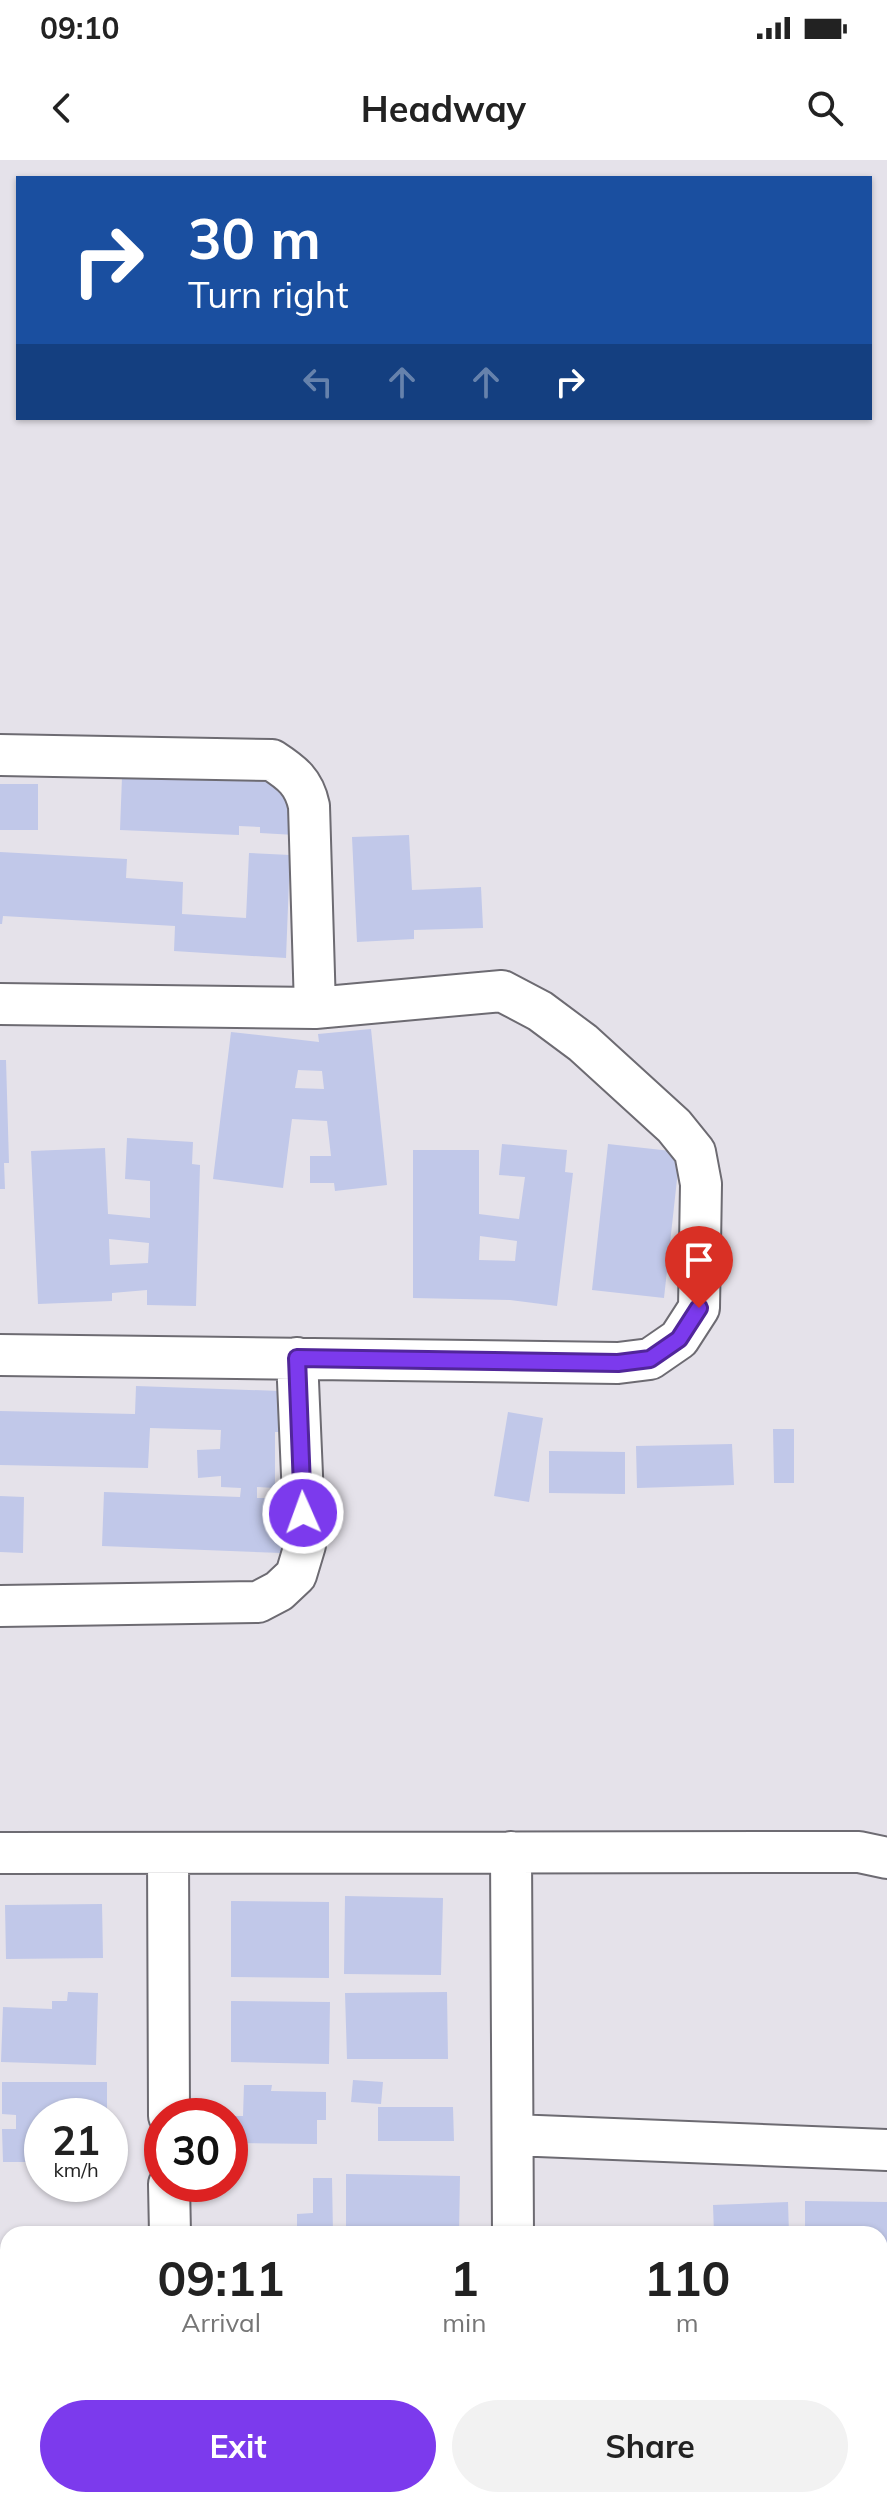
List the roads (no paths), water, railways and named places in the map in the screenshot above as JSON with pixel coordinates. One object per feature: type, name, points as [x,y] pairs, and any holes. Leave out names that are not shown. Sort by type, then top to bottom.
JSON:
[{"type":"street","points":[[0,755],[272,760],[289,770],[306,790],[309,806],[315,1008]]},
{"type":"street","points":[[0,1004],[315,1008],[502,991],[540,1011],[583,1043],[674,1126],[695,1152],[701,1184],[699,1308],[679,1339],[650,1359],[618,1363],[0,1355]]},
{"type":"street","points":[[0,1606],[258,1602],[279,1591],[296,1575],[305,1545],[297,1358]]},
{"type":"street","points":[[511,1852],[513,2226]]},
{"type":"street","points":[[0,1853],[859,1852],[887,1858]]},
{"type":"street","points":[[168,1853],[169,2098]]},
{"type":"street","points":[[513,2135],[887,2150]]},
{"type":"street","points":[[169,2202],[170,2226]]}]
